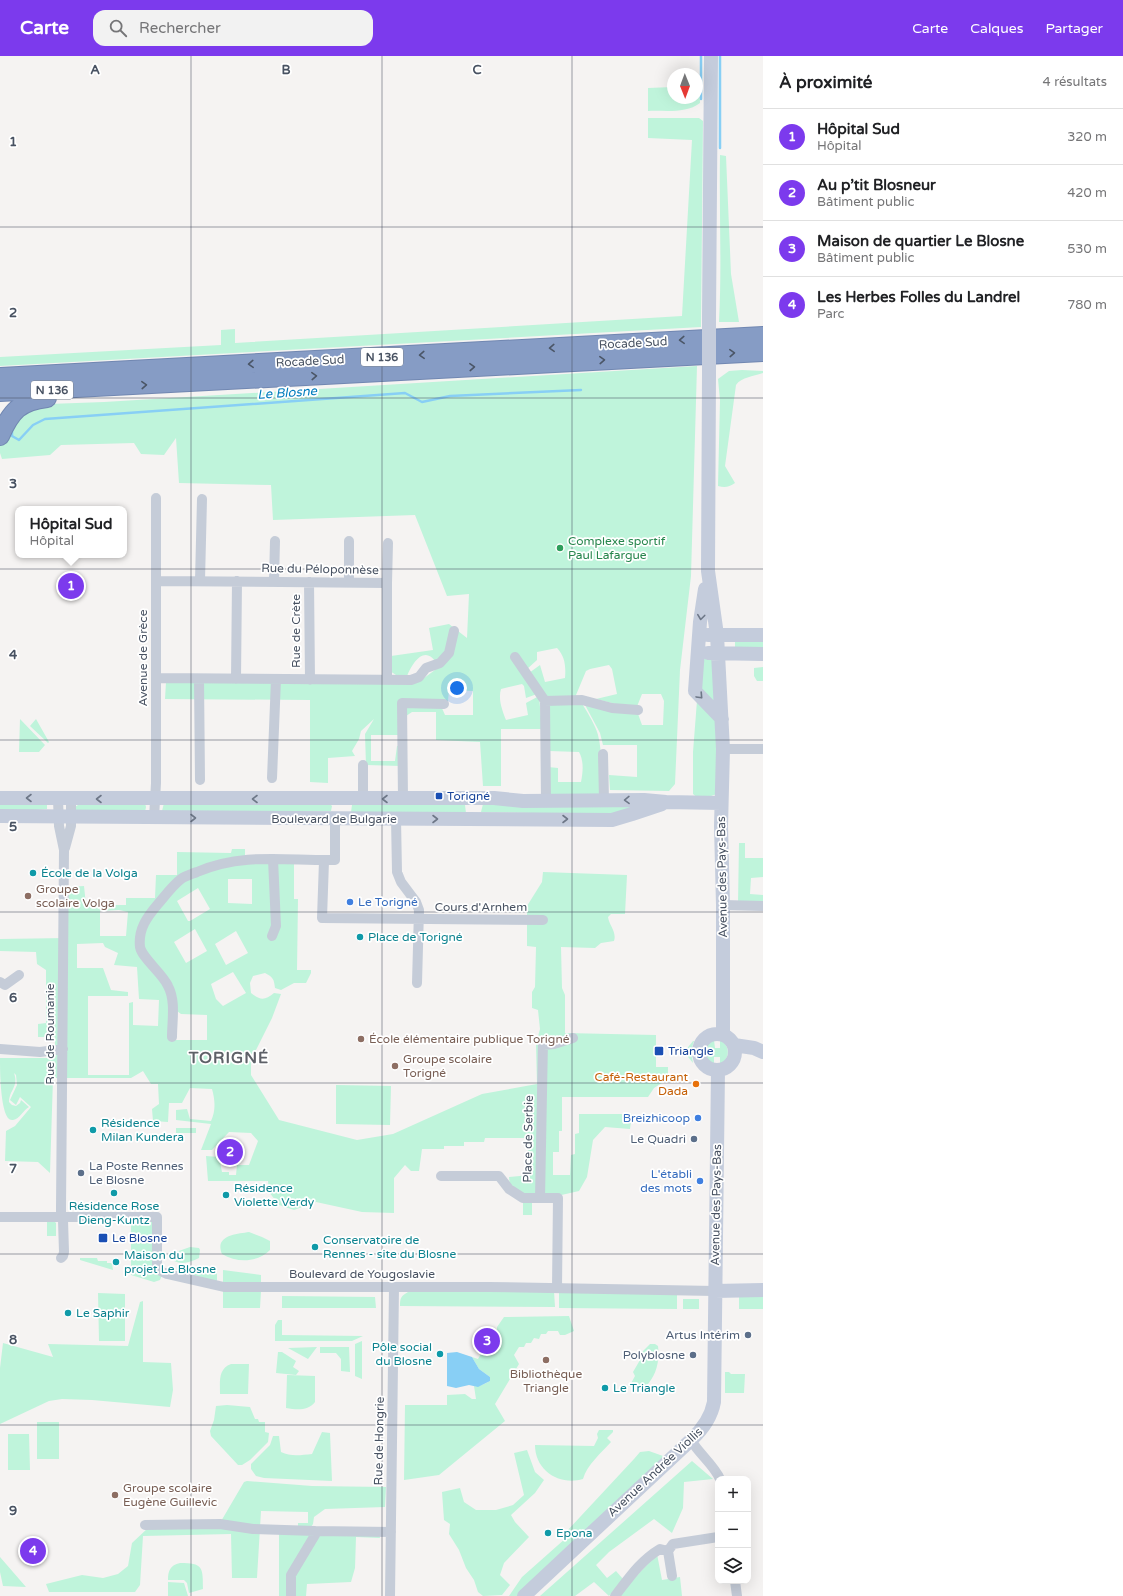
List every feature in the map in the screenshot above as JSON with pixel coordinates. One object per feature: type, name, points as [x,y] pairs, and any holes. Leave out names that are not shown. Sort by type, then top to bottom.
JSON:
[{"type":"highway","name":"Rocade Sud","points":[[0,377],[763,336]]},
{"type":"highway","name":"Rocade Sud","points":[[0,392],[763,352]]},
{"type":"highway","points":[[0,436],[10,417],[22,404],[43,399],[82,395],[105,387]]},
{"type":"main road","name":"Avenue des Pays-Bas","points":[[711,56],[708,571],[717,635],[723,749],[721,803],[723,1035]]},
{"type":"main road","name":"Avenue des Pays-Bas","points":[[708,571],[701,616],[695,691],[722,719]]},
{"type":"main road","points":[[700,635],[763,635]]},
{"type":"main road","points":[[698,653],[763,654]]},
{"type":"main road","name":"Boulevard de Bulgarie","points":[[0,798],[494,798],[523,801],[644,800],[721,803]]},
{"type":"main road","name":"Boulevard de Bulgarie","points":[[0,816],[612,820],[666,802]]},
{"type":"main road","points":[[716,1034],[723,1035],[730,1039],[734,1052],[729,1066],[718,1070],[709,1069],[703,1064],[699,1056],[699,1048],[702,1041],[709,1036],[716,1034]]},
{"type":"main road","points":[[734,1052],[763,1052]]},
{"type":"main road","name":"Avenue des Pays-Bas","points":[[715,1291],[718,1070]]},
{"type":"main road","points":[[715,1291],[763,1290]]},
{"type":"main road","name":"Avenue Andrée Viollis","points":[[524,1596],[691,1440],[708,1420],[714,1402],[716,1320],[715,1291]]},
{"type":"street","name":"Avenue de Grèce","points":[[154,818],[156,498]]},
{"type":"street","points":[[200,581],[202,499]]},
{"type":"street","points":[[274,581],[275,541]]},
{"type":"street","points":[[349,541],[349,582]]},
{"type":"street","points":[[387,583],[388,543]]},
{"type":"street","name":"Rue du Péloponnèse","points":[[156,581],[387,583],[387,680]]},
{"type":"street","points":[[236,679],[237,581]]},
{"type":"street","name":"Rue de Crète","points":[[309,582],[310,680]]},
{"type":"street","points":[[156,678],[411,680],[419,677],[426,668],[440,663],[449,653],[454,631]]},
{"type":"street","points":[[515,658],[545,701],[546,800]]},
{"type":"street","points":[[199,679],[200,780]]},
{"type":"street","points":[[272,778],[276,680]]},
{"type":"street","points":[[545,701],[582,700],[612,708],[638,710]]},
{"type":"street","points":[[403,799],[402,703],[444,704]]},
{"type":"street","points":[[723,749],[763,749]]},
{"type":"street","points":[[603,754],[604,800]]},
{"type":"street","points":[[363,766],[363,799]]},
{"type":"street","name":"Rue de Roumanie","points":[[61,1217],[64,799]]},
{"type":"street","points":[[172,1037],[173,1001],[170,990],[165,980],[141,950],[139,939],[141,928],[148,916],[181,879],[212,865],[243,860],[335,860],[335,819]]},
{"type":"street","points":[[396,819],[396,872],[401,882],[416,902],[419,910],[417,983]]},
{"type":"street","points":[[272,936],[276,926],[274,859]]},
{"type":"street","points":[[324,860],[322,918],[419,919]]},
{"type":"street","points":[[723,906],[763,906]]},
{"type":"street","name":"Cours d'Arnhem","points":[[419,919],[543,920]]},
{"type":"street","points":[[0,982],[5,986],[19,975]]},
{"type":"street","name":"Place de Serbie","points":[[540,1198],[543,1043],[554,1044],[573,1038]]},
{"type":"street","points":[[0,1049],[40,1052],[63,1049]]},
{"type":"street","name":"Place de Serbie","points":[[441,1176],[499,1176],[509,1189],[523,1198],[558,1198],[557,1288]]},
{"type":"street","points":[[0,1217],[61,1217]]},
{"type":"street","name":"Boulevard de Yougoslavie","points":[[61,1217],[157,1217],[157,1264],[161,1270],[171,1275],[224,1287],[557,1288],[715,1291]]},
{"type":"street","name":"Rue de Hongrie","points":[[390,1596],[394,1287]]},
{"type":"street","points":[[691,1440],[718,1476]]},
{"type":"street","points":[[145,1525],[220,1524],[253,1529],[391,1532]]},
{"type":"street","points":[[291,1596],[291,1575],[315,1535],[315,1530]]},
{"type":"street","points":[[672,1576],[668,1551],[673,1544],[715,1537]]},
{"type":"street","points":[[615,1596],[636,1568],[652,1554],[660,1549],[668,1551]]},
{"type":"street","points":[[735,1584],[737,1596]]},
{"type":"green space","points":[[667,87],[667,104],[698,104],[688,109],[675,111],[648,111],[648,88]]},
{"type":"green space","points":[[648,118],[699,118],[703,121],[701,327],[0,366],[0,357],[221,345],[221,330],[235,329],[235,343],[682,316],[692,140],[648,138]]},
{"type":"green space","points":[[720,155],[726,156],[731,274],[739,322],[719,322]]},
{"type":"green space","name":"Complexe sportif Paul Lafargue","points":[[697,366],[691,576],[680,670],[675,784],[669,791],[610,790],[609,775],[637,777],[637,745],[603,745],[600,733],[584,703],[637,711],[642,725],[663,725],[664,701],[661,694],[642,694],[636,709],[596,699],[617,694],[612,669],[609,665],[586,671],[576,695],[592,720],[600,743],[601,797],[549,797],[548,767],[558,768],[558,782],[581,782],[583,770],[582,759],[579,752],[549,751],[547,704],[529,673],[540,665],[545,682],[565,678],[564,662],[560,651],[557,648],[537,652],[537,660],[526,670],[537,694],[526,698],[524,686],[522,684],[501,689],[500,701],[506,720],[528,715],[526,703],[539,696],[542,729],[501,729],[501,786],[483,786],[480,742],[436,740],[436,712],[412,712],[400,720],[399,735],[371,735],[371,761],[395,761],[397,746],[401,745],[401,766],[366,765],[365,734],[374,719],[361,731],[359,739],[352,751],[355,756],[328,758],[328,783],[310,782],[310,700],[165,699],[166,682],[420,681],[439,667],[430,656],[421,656],[413,664],[407,676],[399,677],[390,671],[391,656],[433,650],[429,628],[449,624],[467,638],[469,594],[447,596],[415,515],[273,520],[271,485],[179,483],[176,438],[164,455],[141,454],[134,443],[61,445],[50,455],[2,459],[0,453],[0,442],[19,414],[49,404],[104,402]],"holes":[[[449,690],[473,691],[473,715],[445,715],[441,706],[444,701],[448,701]]]},
{"type":"green space","points":[[729,371],[763,371],[763,373],[745,378],[736,385],[725,466],[735,483],[727,487],[720,487],[718,486],[720,400],[718,379]]},
{"type":"green space","points":[[735,638],[763,638],[763,650],[735,649]]},
{"type":"green space","points":[[706,658],[712,660],[718,730],[717,794],[699,799],[693,794],[693,752],[700,662],[702,659]]},
{"type":"green space","points":[[763,667],[763,681],[757,681],[754,676],[754,668]]},
{"type":"green space","points":[[20,719],[45,745],[39,752],[19,752]]},
{"type":"green space","points":[[36,719],[49,742],[48,743],[30,726]]},
{"type":"green space","points":[[0,801],[47,804],[47,809],[0,813]]},
{"type":"green space","points":[[136,802],[145,803],[145,812],[76,813],[75,807],[78,805]]},
{"type":"green space","points":[[164,803],[330,804],[332,806],[331,811],[162,811]]},
{"type":"green space","points":[[647,803],[621,815],[481,812],[483,804]]},
{"type":"green space","points":[[352,805],[465,805],[466,813],[351,812]]},
{"type":"green space","points":[[739,843],[745,843],[745,858],[763,858],[763,877],[751,878],[750,894],[763,895],[763,903],[738,903]]},
{"type":"green space","points":[[232,849],[245,849],[245,857],[294,863],[294,899],[298,899],[297,970],[311,970],[311,973],[306,983],[294,983],[281,990],[275,988],[273,979],[265,973],[253,976],[250,983],[251,993],[260,998],[263,999],[274,993],[281,994],[272,1018],[251,1060],[251,1075],[279,1120],[357,1140],[393,1134],[482,1094],[537,1084],[536,1044],[540,1029],[538,1010],[532,1008],[532,992],[535,987],[536,947],[527,946],[527,906],[542,882],[543,872],[627,875],[625,914],[611,914],[608,917],[614,932],[614,941],[601,943],[595,948],[561,947],[562,988],[565,995],[565,1033],[656,1035],[656,1067],[668,1067],[668,1079],[654,1088],[648,1097],[562,1097],[562,1131],[559,1131],[559,1152],[553,1152],[553,1175],[570,1175],[571,1155],[575,1154],[575,1134],[579,1133],[579,1114],[632,1114],[630,1129],[605,1127],[593,1140],[587,1177],[579,1191],[557,1196],[523,1195],[510,1187],[509,1177],[531,1175],[532,1153],[528,1151],[528,1138],[485,1138],[484,1142],[464,1142],[464,1146],[444,1146],[444,1149],[422,1149],[419,1171],[411,1171],[405,1165],[394,1178],[394,1213],[362,1212],[316,1202],[294,1210],[279,1205],[269,1192],[268,1181],[208,1181],[206,1156],[219,1157],[222,1172],[229,1172],[229,1175],[236,1175],[237,1165],[249,1165],[258,1141],[251,1133],[229,1132],[212,1150],[201,1150],[211,1124],[176,1120],[176,1110],[187,1109],[190,1119],[211,1121],[214,1113],[214,1097],[212,1089],[190,1088],[182,1103],[169,1103],[168,1122],[153,1121],[152,1109],[159,1104],[158,1084],[151,1084],[143,1071],[131,1078],[53,1078],[50,1173],[38,1162],[5,1161],[6,1131],[15,1126],[31,1107],[20,1097],[16,1105],[10,1100],[17,1085],[16,1075],[14,1073],[15,1085],[10,1094],[9,1102],[16,1106],[21,1100],[29,1107],[20,1116],[13,1120],[9,1119],[5,1113],[0,1073],[0,1058],[55,1058],[55,1037],[38,1037],[38,1024],[46,1023],[46,970],[37,964],[36,952],[0,951],[0,939],[67,938],[69,887],[84,886],[86,905],[126,905],[126,898],[155,898],[156,875],[177,875],[177,852],[231,853]],"holes":[[[228,879],[252,879],[252,904],[228,903]],[[198,888],[210,909],[188,921],[177,901]],[[119,910],[128,912],[126,936],[100,936],[100,911]],[[195,929],[207,951],[186,963],[174,942]],[[236,931],[248,953],[226,965],[215,944]],[[103,943],[105,947],[118,953],[114,965],[137,967],[139,999],[159,1000],[158,1026],[133,1025],[133,1002],[129,1003],[129,1075],[88,1075],[88,996],[128,996],[128,992],[111,990],[103,968],[77,968],[77,944]],[[233,972],[246,993],[223,1006],[216,999],[211,984]],[[177,1011],[181,1014],[207,1015],[207,1040],[169,1040]]]},
{"type":"green space","points":[[714,1040],[715,1048],[720,1048],[720,1040],[726,1046],[728,1052],[726,1059],[720,1064],[720,1057],[714,1057],[714,1064],[706,1057],[707,1045]]},
{"type":"green space","points":[[693,1041],[691,1051],[693,1063],[684,1052]]},
{"type":"green space","points":[[336,1085],[391,1086],[390,1125],[336,1124]]},
{"type":"green space","points":[[176,1128],[196,1128],[196,1133],[176,1133]]},
{"type":"green space","points":[[523,1202],[532,1202],[532,1215],[523,1215]]},
{"type":"green space","points":[[47,1221],[56,1223],[56,1236],[47,1236]]},
{"type":"green space","points":[[131,1221],[154,1222],[162,1275],[160,1280],[154,1282],[131,1275]]},
{"type":"green space","points":[[249,1232],[270,1241],[270,1250],[259,1257],[247,1260],[234,1259],[222,1254],[220,1248],[224,1239],[233,1235]]},
{"type":"green space","points":[[190,1247],[199,1248],[199,1258],[183,1263],[174,1261],[172,1256],[176,1252]]},
{"type":"green space","points":[[80,1258],[97,1258],[98,1261],[107,1261],[107,1263],[112,1263],[113,1270],[80,1260]]},
{"type":"green space","points":[[217,1270],[217,1284],[185,1274]]},
{"type":"green space","points":[[223,1270],[261,1275],[261,1283],[223,1283]]},
{"type":"green space","points":[[223,1290],[261,1291],[260,1308],[223,1308]]},
{"type":"green space","points":[[554,1291],[555,1307],[400,1306],[401,1298],[408,1292]]},
{"type":"green space","points":[[559,1291],[677,1294],[677,1309],[559,1308]]},
{"type":"green space","points":[[98,1293],[125,1294],[125,1341],[99,1341]]},
{"type":"green space","points":[[739,1293],[763,1293],[763,1309],[739,1309]]},
{"type":"green space","points":[[282,1296],[375,1297],[376,1308],[282,1308]]},
{"type":"green space","points":[[683,1299],[699,1299],[699,1309],[683,1309]]},
{"type":"green space","points":[[143,1301],[143,1362],[171,1363],[173,1390],[170,1407],[92,1400],[62,1399],[49,1401],[0,1424],[0,1368],[3,1343],[53,1357],[48,1344],[128,1346],[140,1302]]},
{"type":"green space","points":[[569,1316],[574,1331],[565,1335],[560,1335],[558,1331],[548,1331],[546,1334],[541,1334],[539,1339],[534,1338],[531,1343],[526,1343],[524,1347],[519,1347],[514,1355],[519,1364],[495,1404],[505,1421],[439,1475],[404,1480],[405,1405],[447,1405],[447,1395],[465,1394],[472,1399],[476,1399],[474,1386],[480,1386],[490,1381],[490,1377],[479,1369],[472,1357],[478,1359],[487,1344],[497,1344],[497,1327],[504,1317]]},
{"type":"green space","points":[[278,1320],[282,1320],[282,1335],[363,1336],[352,1341],[275,1341],[275,1325]]},
{"type":"green space","points":[[362,1341],[362,1379],[355,1376],[355,1344]]},
{"type":"green space","points":[[650,1344],[655,1344],[658,1346],[658,1363],[654,1374],[645,1387],[629,1387],[635,1376],[633,1372],[640,1360],[638,1356]]},
{"type":"green space","points":[[317,1347],[308,1359],[288,1348]]},
{"type":"green space","points":[[320,1347],[349,1347],[350,1372],[341,1371],[341,1359],[336,1353],[320,1353]]},
{"type":"green space","points":[[278,1352],[282,1352],[296,1361],[293,1367],[299,1371],[296,1375],[276,1373]]},
{"type":"green space","points":[[231,1364],[249,1364],[248,1394],[220,1394],[220,1380],[222,1372]]},
{"type":"green space","points":[[725,1372],[729,1372],[731,1374],[745,1374],[744,1393],[725,1393]]},
{"type":"green space","points":[[287,1375],[315,1376],[315,1402],[312,1405],[302,1409],[286,1408]]},
{"type":"green space","points":[[227,1405],[250,1407],[255,1419],[258,1419],[259,1422],[265,1422],[265,1432],[269,1433],[268,1442],[250,1460],[242,1465],[238,1465],[211,1436],[210,1431],[214,1420],[216,1406]]},
{"type":"green space","points":[[37,1422],[59,1422],[59,1459],[37,1459]]},
{"type":"green space","points":[[599,1430],[613,1430],[607,1438],[611,1442],[591,1464],[583,1479],[574,1481],[558,1478],[544,1469],[539,1462],[535,1445],[594,1446],[598,1438],[597,1434]]},
{"type":"green space","points":[[322,1432],[330,1433],[332,1481],[264,1478],[256,1476],[251,1469],[251,1464],[270,1445],[273,1436],[279,1436],[281,1452],[292,1455],[304,1455],[312,1454]]},
{"type":"green space","points":[[8,1434],[29,1434],[30,1470],[8,1470]]},
{"type":"green space","points":[[527,1450],[535,1472],[544,1480],[535,1493],[511,1515],[515,1522],[529,1537],[504,1563],[500,1575],[510,1585],[502,1595],[483,1596],[478,1592],[474,1580],[466,1568],[459,1550],[449,1534],[450,1524],[444,1520],[442,1492],[460,1488],[464,1502],[476,1510],[496,1510],[513,1505],[524,1495],[514,1453]]},
{"type":"green space","points":[[649,1451],[663,1456],[660,1461],[520,1596],[509,1596],[522,1577],[566,1538],[567,1531],[640,1452]]},
{"type":"green space","points":[[692,1461],[713,1479],[684,1482],[683,1508],[672,1533],[654,1519],[609,1552],[596,1565],[607,1578],[616,1571],[623,1579],[609,1596],[594,1582],[575,1596],[540,1596]]},
{"type":"green space","points":[[244,1482],[312,1486],[386,1487],[385,1507],[325,1509],[314,1517],[311,1527],[298,1527],[298,1523],[308,1523],[308,1512],[261,1511],[257,1578],[232,1578],[231,1534],[143,1536],[140,1585],[135,1592],[49,1592],[46,1584],[82,1575],[103,1578],[118,1574],[128,1566],[132,1543],[148,1528],[220,1523]]},
{"type":"green space","points":[[279,1532],[379,1534],[380,1538],[356,1537],[355,1568],[351,1582],[307,1584],[306,1596],[279,1596]]},
{"type":"green space","points":[[657,1554],[662,1580],[680,1577],[682,1596],[618,1596]]},
{"type":"green space","points":[[0,1557],[26,1587],[3,1586],[0,1572]]},
{"type":"green space","points":[[180,1563],[197,1565],[200,1568],[203,1576],[203,1589],[189,1593],[187,1583],[184,1580],[168,1580],[170,1569],[174,1565]]},
{"type":"green space","points":[[168,1582],[184,1583],[188,1596],[168,1596]]},
{"type":"water","points":[[457,1352],[472,1357],[479,1369],[490,1377],[490,1381],[478,1387],[469,1385],[456,1388],[447,1386],[447,1353]]},
{"type":"waterway","points":[[701,56],[701,68]]},
{"type":"waterway","points":[[720,56],[720,148]]},
{"type":"waterway","name":"Le Blosne","points":[[12,429],[12,436],[19,440],[33,425],[45,419],[405,393],[422,402],[450,396],[581,390]]},
{"type":"place","name":"Complexe sportif Paul Lafargue","points":[[560,548]]},
{"type":"place","name":"Hôpital Sud","points":[[71,586]]},
{"type":"place","name":"Torigné","points":[[439,796]]},
{"type":"place","name":"École de la Volga","points":[[33,873]]},
{"type":"place","name":"Groupe scolaire Volga","points":[[28,896]]},
{"type":"place","name":"Le Torigné","points":[[350,902]]},
{"type":"place","name":"Place de Torigné","points":[[360,937]]},
{"type":"place","name":"École élémentaire publique Torigné","points":[[361,1039]]},
{"type":"place","name":"Triangle","points":[[659,1051]]},
{"type":"place","name":"Groupe scolaire Torigné","points":[[395,1066]]},
{"type":"place","name":"Café-Restaurant Dada","points":[[696,1084]]},
{"type":"place","name":"Breizhicoop","points":[[698,1118]]},
{"type":"place","name":"Résidence Milan Kundera","points":[[93,1130]]},
{"type":"place","name":"Le Quadri","points":[[694,1139]]},
{"type":"place","name":"Au p’tit Blosneur","points":[[230,1152]]},
{"type":"place","name":"La Poste Rennes Le Blosne","points":[[81,1173]]},
{"type":"place","name":"L'établi des mots","points":[[700,1181]]},
{"type":"place","name":"Résidence Rose Dieng-Kuntz","points":[[114,1193]]},
{"type":"place","name":"Résidence Violette Verdy","points":[[226,1195]]},
{"type":"place","name":"Le Blosne","points":[[103,1238]]},
{"type":"place","name":"Conservatoire de Rennes - site du Blosne","points":[[315,1247]]},
{"type":"place","name":"Maison du projet Le Blosne","points":[[116,1262]]},
{"type":"place","name":"Le Saphir","points":[[68,1313]]},
{"type":"place","name":"Artus Intérim","points":[[748,1335]]},
{"type":"place","name":"Maison de quartier Le Blosne","points":[[487,1341]]},
{"type":"place","name":"Pôle social du Blosne","points":[[440,1354]]},
{"type":"place","name":"Polyblosne","points":[[693,1355]]},
{"type":"place","name":"Bibliothèque Triangle","points":[[546,1360]]},
{"type":"place","name":"Le Triangle","points":[[605,1388]]},
{"type":"place","name":"Groupe scolaire Eugène Guillevic","points":[[115,1495]]},
{"type":"place","name":"Epona","points":[[548,1533]]},
{"type":"place","name":"Les Herbes Folles du Landrel","points":[[33,1551]]},
{"type":"district","name":"TORIGNÉ","points":[[229,1057]]}]
